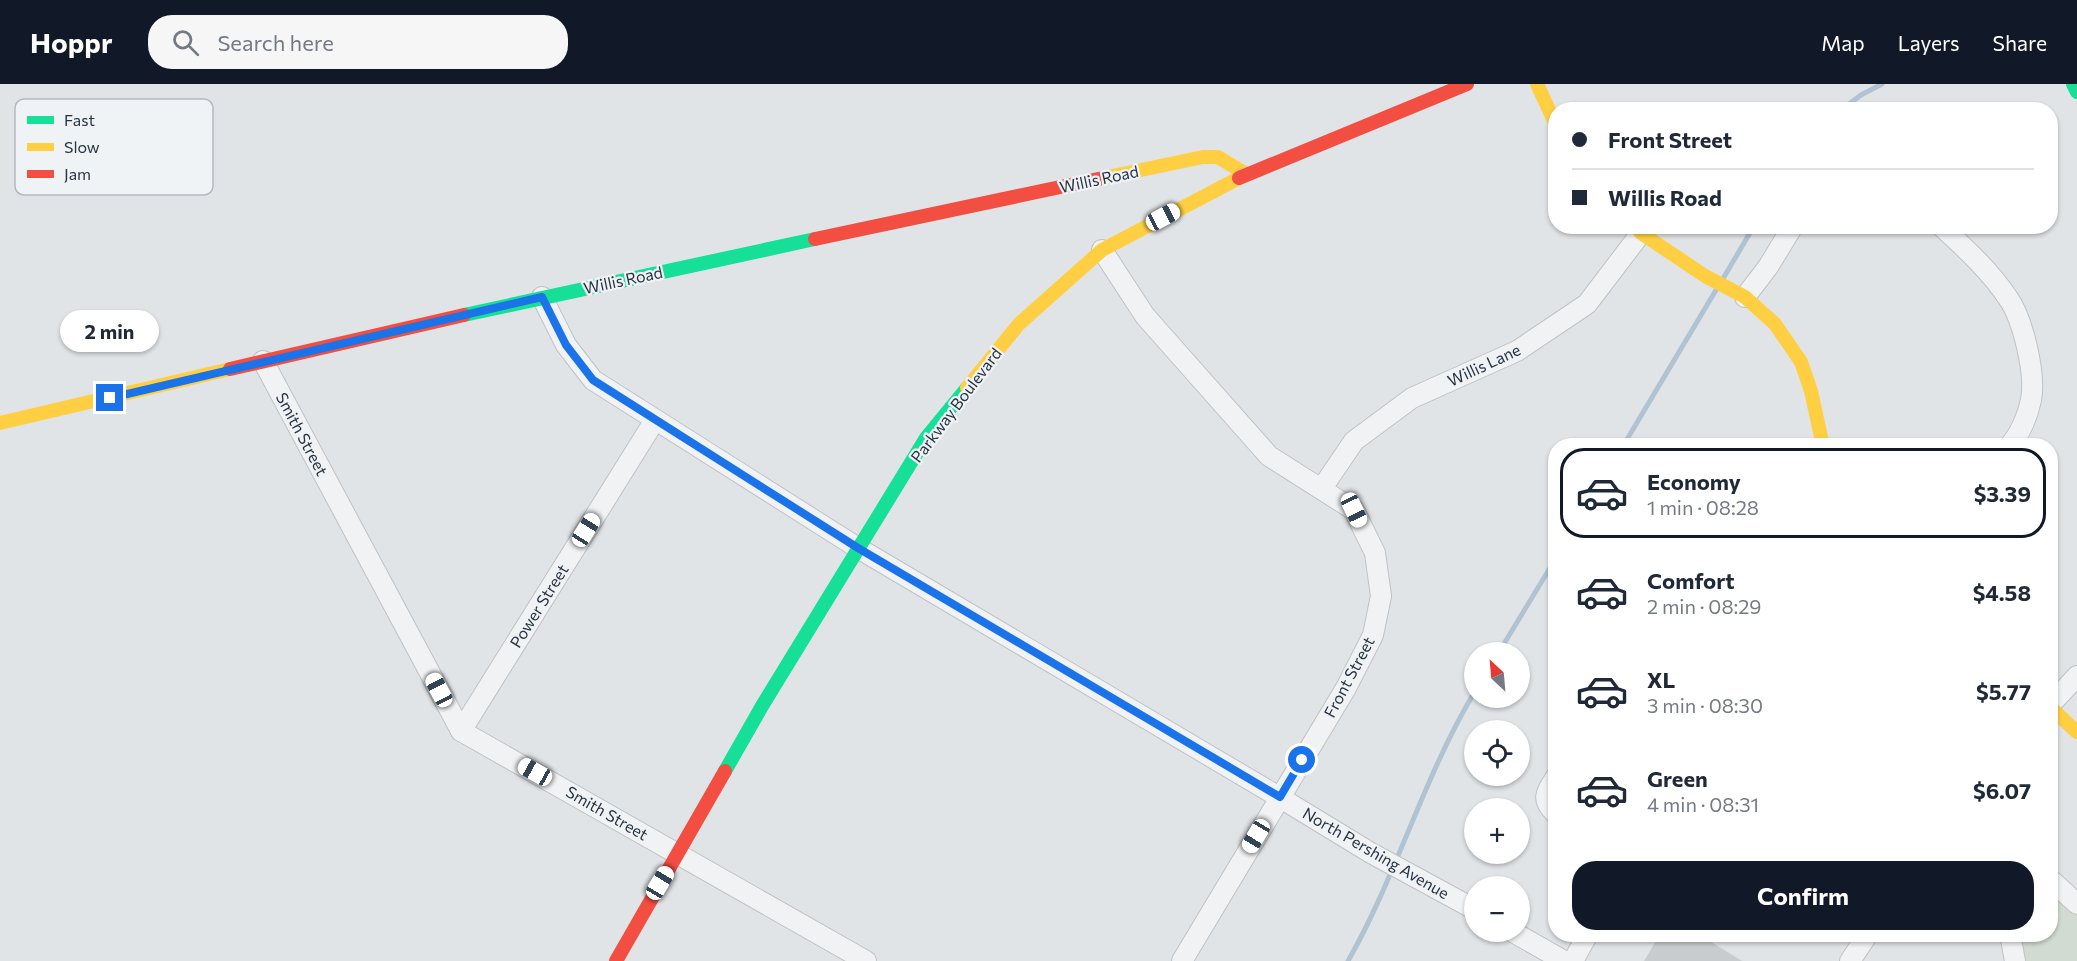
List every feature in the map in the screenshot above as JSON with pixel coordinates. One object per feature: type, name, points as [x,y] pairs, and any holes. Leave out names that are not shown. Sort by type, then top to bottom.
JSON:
[{"type":"street","name":"Parkway Boulevard","points":[[615,961],[762,706],[926,438],[1019,324],[1102,250],[1246,174],[1467,84]]},
{"type":"street","points":[[1537,84],[1548,108]]},
{"type":"street","points":[[2073,84],[2077,92]]},
{"type":"street","name":"Willis Road","points":[[0,423],[542,297],[1203,157],[1218,157],[1246,174]]},
{"type":"street","name":"Willis Lane","points":[[1322,488],[1354,441],[1412,398],[1517,351],[1587,304],[1635,234]]},
{"type":"street","points":[[1644,234],[1705,276],[1745,297],[1775,324],[1801,362],[1811,391],[1821,438]]},
{"type":"street","points":[[1745,297],[1768,267],[1788,234]]},
{"type":"street","points":[[1949,234],[1972,256],[2010,300],[2022,325],[2031,368],[2031,399],[2016,438]]},
{"type":"street","name":"Front Street","points":[[1102,250],[1145,316],[1269,456],[1354,510],[1374,553],[1382,596],[1373,635],[1346,688],[1182,961]]},
{"type":"street","name":"North Pershing Avenue","points":[[542,297],[566,345],[593,380],[858,548],[1371,853],[1464,903]]},
{"type":"street","name":"Smith Street","points":[[263,361],[461,731],[866,961]]},
{"type":"street","name":"Power Street","points":[[461,731],[655,420]]},
{"type":"street","points":[[2058,697],[2077,676]]},
{"type":"street","points":[[2058,714],[2077,732]]},
{"type":"street","points":[[2058,886],[2077,904]]},
{"type":"street","points":[[1530,942],[1564,961]]},
{"type":"street","points":[[1573,961],[1584,942]]},
{"type":"street","points":[[1850,961],[1863,942]]},
{"type":"street","points":[[2011,942],[2015,961]]},
{"type":"shaded area","points":[[2058,897],[2077,914],[2077,961],[2021,961],[2017,942],[2058,942]]},
{"type":"building","points":[[1655,942],[1711,942],[1742,961],[1644,961]]},
{"type":"waterway","points":[[1852,102],[1882,84]]},
{"type":"waterway","points":[[1724,277],[1749,234]]},
{"type":"waterway","points":[[1628,438],[1716,290]]},
{"type":"waterway","points":[[1505,642],[1548,571]]},
{"type":"waterway","points":[[1348,961],[1381,895],[1425,792],[1466,708]]},
{"type":"traffic: fast","points":[[2073,84],[2077,92]]},
{"type":"traffic: fast","points":[[464,315],[815,239]]},
{"type":"traffic: fast","points":[[725,771],[762,706],[926,438],[967,388]]},
{"type":"traffic: slow","points":[[1537,84],[1548,108]]},
{"type":"traffic: slow","points":[[1103,178],[1203,157],[1218,157],[1246,174]]},
{"type":"traffic: slow","points":[[967,388],[1019,324],[1102,250],[1239,178]]},
{"type":"traffic: slow","points":[[1642,234],[1705,276],[1745,297],[1775,324],[1801,362],[1811,391],[1821,438]]},
{"type":"traffic: slow","points":[[0,423],[230,369]]},
{"type":"traffic: slow","points":[[2058,714],[2077,732]]},
{"type":"traffic: jam","points":[[1239,178],[1467,84]]},
{"type":"traffic: jam","points":[[815,239],[1103,178]]},
{"type":"traffic: jam","points":[[230,369],[464,315]]},
{"type":"traffic: jam","points":[[616,961],[725,771]]},
{"type":"route","points":[[110,398],[542,297],[566,345],[593,380],[858,548],[1280,797],[1302,760]]}]
